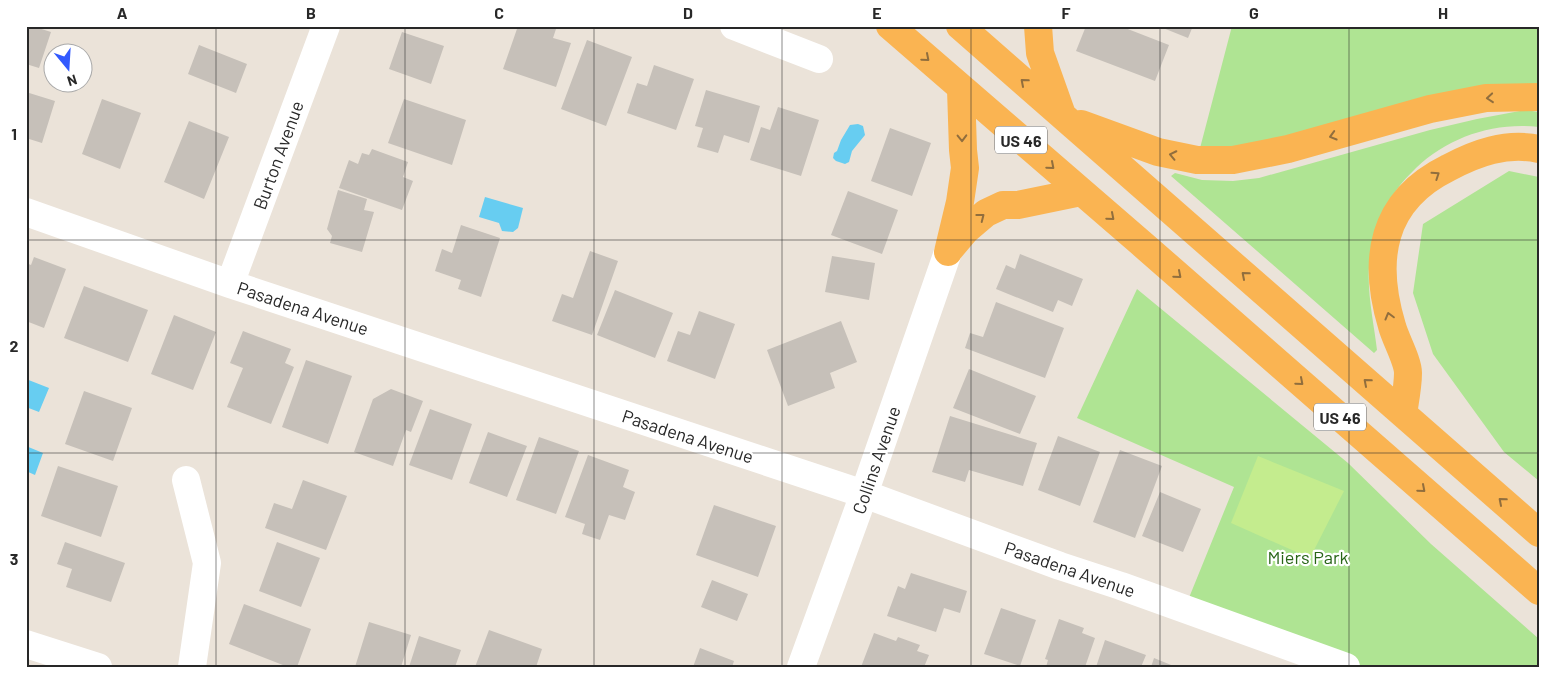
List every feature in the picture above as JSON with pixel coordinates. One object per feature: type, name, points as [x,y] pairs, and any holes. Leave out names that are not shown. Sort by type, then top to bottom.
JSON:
[{"type":"highway","name":"US 46","points":[[890,26],[1539,591]]},
{"type":"highway","name":"US 46","points":[[960,26],[1539,533]]},
{"type":"highway","points":[[1038,26],[1040,53],[1065,117],[1158,152],[1197,160],[1233,160],[1288,149],[1430,109],[1486,98],[1539,97]]},
{"type":"highway","points":[[948,252],[960,202],[965,168],[962,89]]},
{"type":"highway","points":[[1403,414],[1408,371],[1392,327],[1384,296],[1382,263],[1385,239],[1396,212],[1414,192],[1436,173],[1471,156],[1501,148],[1529,147],[1539,149]]},
{"type":"highway","points":[[948,252],[966,230],[986,213],[1003,205],[1018,205],[1081,192]]},
{"type":"street","name":"Burton Avenue","points":[[230,284],[326,26]]},
{"type":"street","points":[[734,26],[819,59]]},
{"type":"street","name":"Pasadena Avenue","points":[[26,212],[230,284],[864,494],[1060,566],[1346,667]]},
{"type":"street","name":"Collins Avenue","points":[[801,667],[864,494],[948,252]]},
{"type":"street","points":[[186,480],[207,563],[192,667]]},
{"type":"street","points":[[26,644],[98,667]]},
{"type":"green space","points":[[1232,26],[1539,26],[1539,85],[1277,142],[1199,152]]},
{"type":"green space","points":[[1525,110],[1539,112],[1539,127],[1505,127],[1473,134],[1457,140],[1429,157],[1416,168],[1402,182],[1394,194],[1373,244],[1370,257],[1370,297],[1377,350],[1374,353],[1171,176],[1175,173],[1202,180],[1233,181],[1259,178],[1430,130]]},
{"type":"green space","points":[[1509,171],[1539,177],[1539,481],[1504,452],[1433,354],[1413,293],[1423,224]]},
{"type":"green space","name":"Miers Park","points":[[1137,289],[1348,463],[1431,544],[1539,639],[1539,667],[1330,667],[1184,610],[1234,487],[1077,418]]},
{"type":"green space","points":[[1258,456],[1344,491],[1310,558],[1231,523]]},
{"type":"water","points":[[858,124],[863,126],[865,135],[852,151],[849,162],[845,164],[836,161],[833,158],[834,153],[837,151],[841,140],[850,125]]},
{"type":"water","points":[[485,197],[523,208],[518,228],[513,232],[502,231],[499,223],[479,217]]},
{"type":"water","points":[[26,379],[49,388],[39,412],[26,407]]},
{"type":"water","points":[[26,446],[43,453],[35,475],[26,471]]},
{"type":"building","points":[[26,26],[51,32],[48,42],[42,42],[42,59],[39,68],[26,64]]},
{"type":"building","points":[[518,26],[557,26],[553,38],[571,43],[556,87],[503,69]]},
{"type":"building","points":[[1086,26],[1120,26],[1169,45],[1155,81],[1076,51]]},
{"type":"building","points":[[1158,26],[1193,26],[1188,38]]},
{"type":"building","points":[[402,32],[444,46],[431,84],[389,69]]},
{"type":"building","points":[[587,40],[632,57],[606,126],[561,109]]},
{"type":"building","points":[[199,45],[247,64],[236,93],[188,74]]},
{"type":"building","points":[[654,65],[694,79],[676,130],[627,113],[637,83],[647,86]]},
{"type":"building","points":[[706,90],[760,106],[749,143],[724,135],[718,153],[697,147],[703,128],[695,126]]},
{"type":"building","points":[[26,92],[55,101],[42,143],[26,138]]},
{"type":"building","points":[[102,99],[141,113],[120,169],[82,154]]},
{"type":"building","points":[[404,99],[466,120],[452,165],[388,143]]},
{"type":"building","points":[[778,107],[819,120],[801,176],[750,160],[761,127],[770,130]]},
{"type":"building","points":[[189,121],[229,137],[204,199],[164,182]]},
{"type":"building","points":[[890,128],[931,143],[912,196],[871,181]]},
{"type":"building","points":[[372,149],[408,162],[403,177],[413,181],[402,210],[339,188],[349,160],[358,164],[362,153],[369,155]]},
{"type":"building","points":[[338,190],[367,199],[364,210],[374,212],[362,252],[330,243],[332,236],[327,229]]},
{"type":"building","points":[[848,191],[898,210],[882,254],[831,235]]},
{"type":"building","points":[[461,225],[500,238],[481,297],[458,289],[461,280],[435,271],[442,249],[452,253]]},
{"type":"building","points":[[590,251],[618,261],[592,335],[552,321],[562,294],[573,298]]},
{"type":"building","points":[[1020,254],[1083,279],[1072,306],[1058,300],[1053,312],[996,289],[1006,265],[1015,269]]},
{"type":"building","points":[[832,256],[875,263],[869,300],[825,292]]},
{"type":"building","points":[[34,257],[66,269],[44,328],[26,321],[26,263],[31,265]]},
{"type":"building","points":[[84,286],[148,310],[128,362],[64,338]]},
{"type":"building","points":[[615,290],[673,313],[655,358],[597,335]]},
{"type":"building","points":[[996,302],[1064,328],[1045,378],[965,348],[970,333],[983,337]]},
{"type":"building","points":[[699,311],[735,324],[715,379],[667,361],[678,331],[690,335]]},
{"type":"building","points":[[174,315],[216,332],[193,390],[151,374]]},
{"type":"building","points":[[841,321],[857,362],[830,373],[835,388],[788,406],[767,350]]},
{"type":"building","points":[[243,331],[291,349],[285,363],[294,367],[271,424],[227,407],[243,368],[230,363]]},
{"type":"building","points":[[306,360],[352,376],[328,444],[282,427]]},
{"type":"building","points":[[969,369],[1036,396],[1020,434],[953,408]]},
{"type":"building","points":[[391,389],[423,401],[411,432],[406,430],[393,466],[354,452],[373,399]]},
{"type":"building","points":[[84,391],[132,408],[113,461],[65,444]]},
{"type":"building","points":[[430,409],[472,424],[452,480],[409,465]]},
{"type":"building","points":[[950,416],[1037,443],[1023,486],[969,470],[965,482],[932,472]]},
{"type":"building","points":[[488,432],[527,446],[507,497],[469,483]]},
{"type":"building","points":[[1058,436],[1100,452],[1080,506],[1038,490]]},
{"type":"building","points":[[539,437],[579,451],[556,514],[516,500]]},
{"type":"building","points":[[1120,450],[1162,466],[1135,538],[1093,522]]},
{"type":"building","points":[[588,455],[629,470],[623,487],[635,492],[625,520],[609,515],[600,540],[582,534],[585,524],[565,517]]},
{"type":"building","points":[[58,466],[118,486],[101,537],[41,516]]},
{"type":"building","points":[[303,480],[347,496],[326,550],[265,528],[274,503],[292,509]]},
{"type":"building","points":[[1160,492],[1201,509],[1183,552],[1142,536]]},
{"type":"building","points":[[714,505],[776,526],[758,577],[696,555]]},
{"type":"building","points":[[65,542],[125,563],[111,602],[66,587],[72,569],[57,564]]},
{"type":"building","points":[[277,542],[320,558],[301,607],[259,591]]},
{"type":"building","points":[[911,573],[967,591],[960,613],[944,608],[936,632],[887,616],[898,586],[905,589]]},
{"type":"building","points":[[712,580],[748,594],[737,621],[701,607]]},
{"type":"building","points":[[244,604],[311,629],[297,667],[288,667],[229,644]]},
{"type":"building","points":[[1001,608],[1036,620],[1020,666],[984,654]]},
{"type":"building","points":[[1059,619],[1084,628],[1082,633],[1095,638],[1085,667],[1046,667],[1048,660],[1045,659]]},
{"type":"building","points":[[369,622],[411,635],[401,667],[355,667]]},
{"type":"building","points":[[489,630],[542,649],[536,667],[475,667]]},
{"type":"building","points":[[874,633],[896,641],[898,637],[920,645],[917,651],[929,655],[924,667],[861,667]]},
{"type":"building","points":[[419,636],[461,650],[455,667],[409,667]]},
{"type":"building","points":[[1105,640],[1146,655],[1141,667],[1096,667]]},
{"type":"building","points":[[700,648],[734,661],[732,667],[693,667]]},
{"type":"building","points":[[1154,658],[1176,667],[1151,667]]}]
